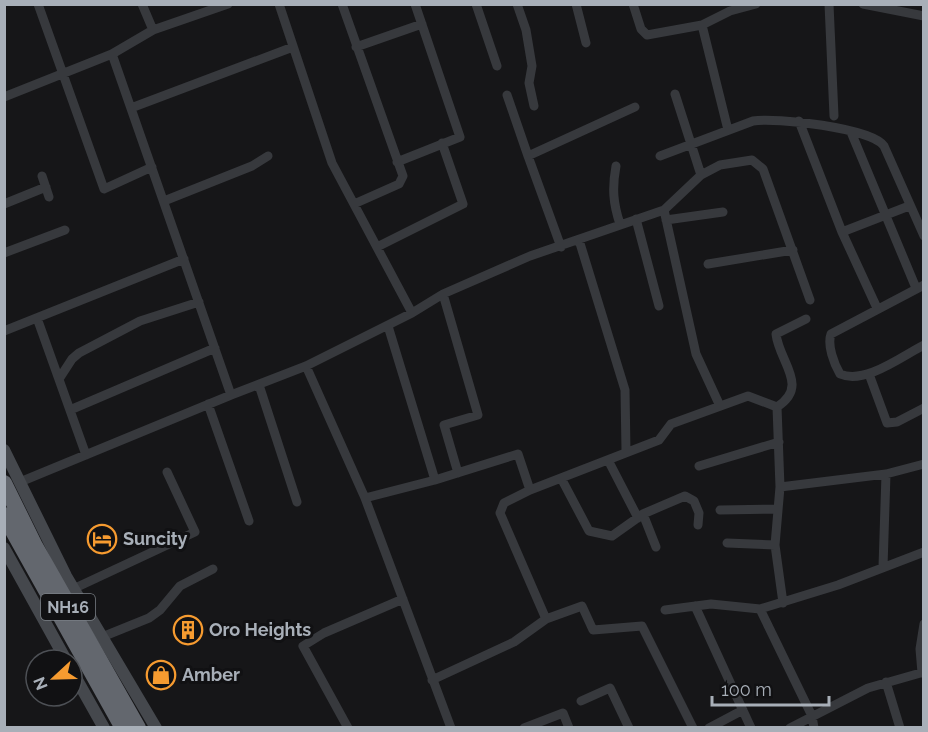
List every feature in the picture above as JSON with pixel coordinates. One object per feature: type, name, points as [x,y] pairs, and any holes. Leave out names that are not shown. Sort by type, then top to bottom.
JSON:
[{"type":"highway","name":"NH16","points":[[12,483],[35,546],[138,728]]},
{"type":"highway","name":"NH16","points":[[4,515],[123,728]]},
{"type":"street","points":[[38,4],[104,189],[152,167]]},
{"type":"street","points":[[142,4],[153,30]]},
{"type":"street","points":[[4,97],[112,54],[153,30],[228,4]]},
{"type":"street","points":[[279,4],[332,163],[412,313]]},
{"type":"street","points":[[342,4],[403,176],[399,184],[354,204]]},
{"type":"street","points":[[397,162],[460,137],[415,4]]},
{"type":"street","points":[[476,4],[497,66]]},
{"type":"street","points":[[517,4],[532,66],[529,82],[534,106]]},
{"type":"street","points":[[576,4],[586,43]]},
{"type":"street","points":[[633,4],[641,29],[647,35],[702,25],[730,11],[756,4]]},
{"type":"street","points":[[829,4],[834,116]]},
{"type":"street","points":[[863,4],[924,16]]},
{"type":"street","points":[[356,47],[422,24]]},
{"type":"street","points":[[702,25],[728,130]]},
{"type":"street","points":[[131,108],[293,47]]},
{"type":"street","points":[[112,54],[231,395]]},
{"type":"street","points":[[675,94],[701,175]]},
{"type":"street","points":[[507,95],[561,247]]},
{"type":"street","points":[[528,156],[635,107]]},
{"type":"street","points":[[660,156],[691,143],[768,118],[799,121],[880,140],[924,236]]},
{"type":"street","points":[[799,121],[842,232],[877,308]]},
{"type":"street","points":[[851,132],[920,287],[831,334],[829,338],[840,374],[850,376],[869,374],[924,345]]},
{"type":"street","points":[[377,247],[463,204],[442,143]]},
{"type":"street","points":[[164,201],[252,166],[268,156]]},
{"type":"street","points":[[12,483],[306,366],[388,326],[443,294],[530,256],[663,210],[701,175],[720,165],[746,160],[757,163],[763,169],[810,300]]},
{"type":"street","points":[[616,166],[612,196],[620,224]]},
{"type":"street","points":[[42,176],[50,196]]},
{"type":"street","points":[[4,204],[46,187]]},
{"type":"street","points":[[842,232],[909,206]]},
{"type":"street","points":[[663,210],[696,354],[720,406]]},
{"type":"street","points":[[666,220],[723,212]]},
{"type":"street","points":[[636,219],[659,306]]},
{"type":"street","points":[[4,253],[65,230]]},
{"type":"street","points":[[579,240],[625,390],[626,451]]},
{"type":"street","points":[[708,264],[793,250]]},
{"type":"street","points":[[4,331],[184,259]]},
{"type":"street","points":[[443,294],[478,415],[444,425],[458,473]]},
{"type":"street","points":[[59,379],[72,359],[79,353],[140,321],[199,302]]},
{"type":"street","points":[[37,318],[86,455]]},
{"type":"street","points":[[777,406],[791,396],[793,385],[776,334],[806,319]]},
{"type":"street","points":[[388,326],[435,480]]},
{"type":"street","points":[[70,410],[215,348]]},
{"type":"street","points":[[306,366],[365,498],[451,728]]},
{"type":"street","points":[[869,374],[887,423],[897,422],[924,408]]},
{"type":"street","points":[[258,385],[297,502]]},
{"type":"street","points":[[546,619],[500,513],[504,503],[626,451],[659,440],[671,424],[748,396],[777,406]]},
{"type":"street","points":[[208,404],[249,521]]},
{"type":"street","points":[[777,406],[780,487],[775,545],[783,603]]},
{"type":"street","points":[[699,466],[778,442]]},
{"type":"street","points":[[4,450],[12,483],[156,728]]},
{"type":"street","points":[[365,498],[435,480],[518,454],[531,490]]},
{"type":"street","points":[[608,460],[641,516],[656,547]]},
{"type":"street","points":[[780,487],[886,474],[924,464]]},
{"type":"street","points":[[73,589],[195,532],[167,472]]},
{"type":"street","points":[[883,567],[886,474]]},
{"type":"street","points":[[561,478],[589,531],[612,536],[641,516],[685,496],[690,497],[699,513],[698,525]]},
{"type":"street","points":[[720,510],[777,508]]},
{"type":"street","points":[[727,543],[775,545]]},
{"type":"street","points":[[4,548],[59,648]]},
{"type":"street","points":[[665,610],[725,603],[760,609],[783,603],[924,552]]},
{"type":"street","points":[[102,637],[149,618],[160,610],[180,586],[213,568]]},
{"type":"street","points":[[348,728],[303,646],[324,633],[403,599]]},
{"type":"street","points":[[432,680],[514,642],[546,619],[582,606],[593,630],[642,626],[693,728]]},
{"type":"street","points":[[695,606],[752,728]]},
{"type":"street","points":[[760,609],[812,716],[814,728]]},
{"type":"street","points":[[790,728],[868,688],[923,672],[920,649],[924,624]]},
{"type":"street","points":[[886,682],[900,728]]},
{"type":"street","points":[[581,701],[610,688],[629,728]]},
{"type":"street","points":[[84,692],[104,728]]},
{"type":"street","points":[[709,728],[743,710]]},
{"type":"street","points":[[524,728],[563,713],[569,728]]},
{"type":"place","name":"Suncity","points":[[102,539]]},
{"type":"place","name":"Oro Heights","points":[[188,630]]},
{"type":"place","name":"Amber","points":[[161,675]]}]
